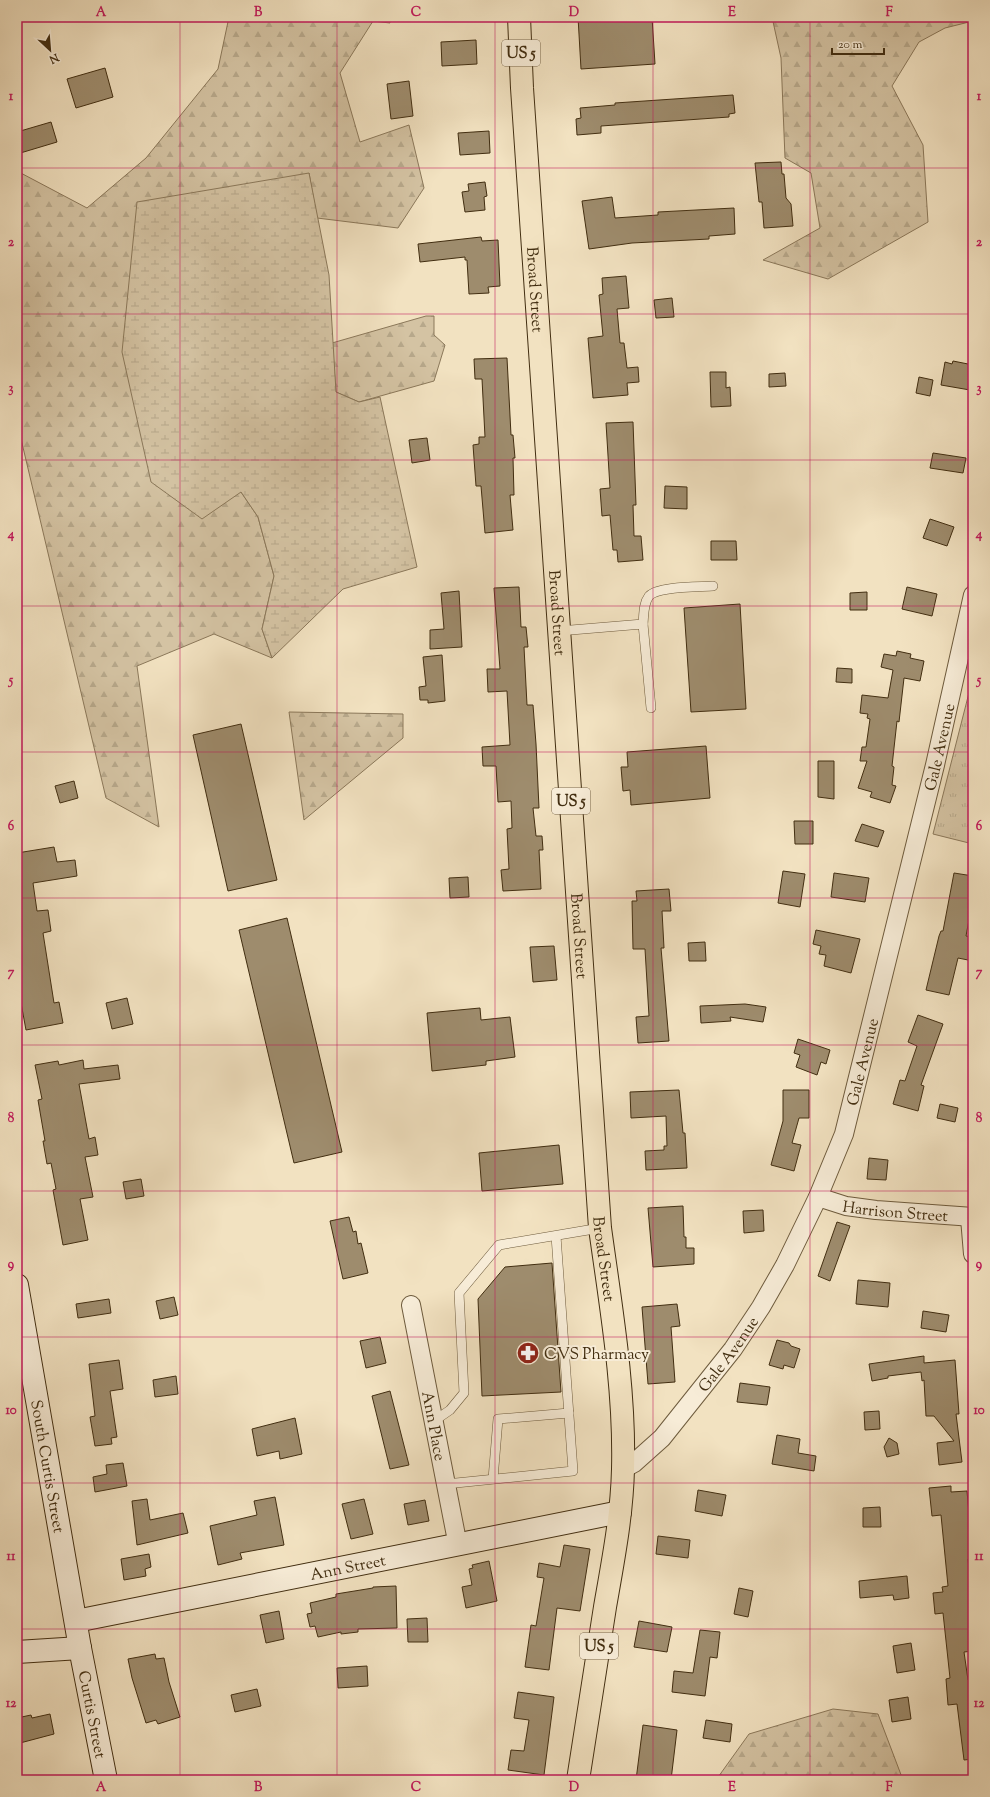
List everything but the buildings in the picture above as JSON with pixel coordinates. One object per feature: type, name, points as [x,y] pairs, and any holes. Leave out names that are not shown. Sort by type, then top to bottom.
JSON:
[{"type":"main road","name":"Broad Street","points":[[519,17],[522,88],[600,1228],[620,1382],[623,1469],[620,1512],[578,1780]]},
{"type":"main road","name":"South Curtis Street","points":[[17,1285],[80,1648]]},
{"type":"main road","name":"Ann Street","points":[[76,1621],[458,1546],[620,1512]]},
{"type":"main road","points":[[17,1652],[80,1648]]},
{"type":"main road","name":"Curtis Street","points":[[80,1648],[106,1780]]},
{"type":"street","name":"Gale Avenue","points":[[623,1469],[634,1463],[662,1438],[733,1349],[761,1307],[775,1283],[818,1197],[844,1134],[934,772],[973,594]]},
{"type":"street","name":"Harrison Street","points":[[818,1197],[853,1207],[971,1218]]},
{"type":"street","points":[[971,1218],[973,1254]]},
{"type":"street","name":"Ann Place","points":[[411,1305],[458,1546]]},
{"type":"lane","points":[[651,708],[643,624],[645,605],[650,596],[658,590],[713,586]]},
{"type":"lane","points":[[559,631],[643,624]]},
{"type":"lane","points":[[434,1421],[450,1410],[464,1393],[459,1294],[499,1245],[600,1228]]},
{"type":"lane","points":[[446,1484],[573,1471],[556,1236]]},
{"type":"lane","points":[[493,1479],[498,1419],[569,1413]]},
{"type":"green space","points":[[229,17],[389,17],[390,23],[373,21],[340,73],[360,142],[409,125],[424,188],[398,228],[317,218],[309,173],[241,492],[258,517],[274,576],[262,629],[272,658],[214,634],[137,666],[159,827],[106,798],[17,422],[17,171],[87,208],[146,158],[218,69]]},
{"type":"green space","points":[[772,17],[973,17],[973,21],[945,28],[919,42],[892,86],[923,145],[928,222],[828,279],[763,260],[820,228],[811,173],[785,158],[781,58]]},
{"type":"green space","points":[[309,173],[329,275],[336,392],[359,402],[380,397],[417,567],[343,589],[272,658],[262,629],[274,576],[258,517],[241,492],[202,519],[151,482],[122,352],[137,202]]},
{"type":"green space","points":[[426,316],[434,316],[434,335],[445,345],[434,381],[359,402],[336,392],[332,343]]},
{"type":"green space","points":[[973,677],[973,844],[933,834]]},
{"type":"green space","points":[[289,712],[403,714],[403,738],[304,820]]},
{"type":"green space","points":[[833,1709],[878,1714],[903,1780],[716,1780],[749,1734]]},
{"type":"place","name":"CVS Pharmacy","points":[[528,1353]]}]
